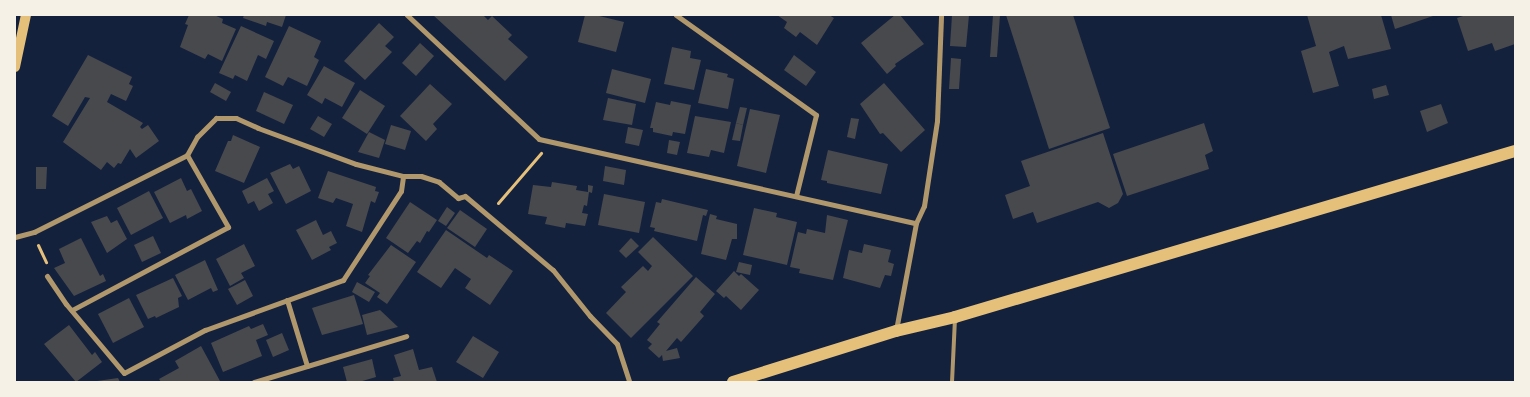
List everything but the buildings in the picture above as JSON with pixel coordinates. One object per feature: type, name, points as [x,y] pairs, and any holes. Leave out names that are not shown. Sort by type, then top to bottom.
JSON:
[{"type":"main road","points":[[15,68],[26,15]]},
{"type":"main road","points":[[733,382],[896,331],[955,317],[1515,151]]},
{"type":"street","points":[[407,15],[539,138],[916,223]]},
{"type":"street","points":[[676,15],[816,115],[796,196]]},
{"type":"street","points":[[896,331],[916,223],[924,206],[938,121],[941,15]]},
{"type":"street","points":[[15,237],[34,232],[187,155],[197,136],[216,118],[236,118],[356,164],[403,176],[421,176],[439,182],[458,198],[465,196],[554,270],[590,316],[617,344],[629,382]]},
{"type":"street","points":[[72,310],[228,227],[187,155]]},
{"type":"street","points":[[47,276],[72,310],[124,373],[205,330],[343,280],[401,192],[403,176]]},
{"type":"street","points":[[287,300],[307,366]]},
{"type":"street","points":[[254,382],[406,336]]},
{"type":"lane","points":[[952,382],[955,317]]},
{"type":"path","points":[[487,215],[551,141]]},
{"type":"path","points":[[34,232],[50,270],[47,276]]}]
